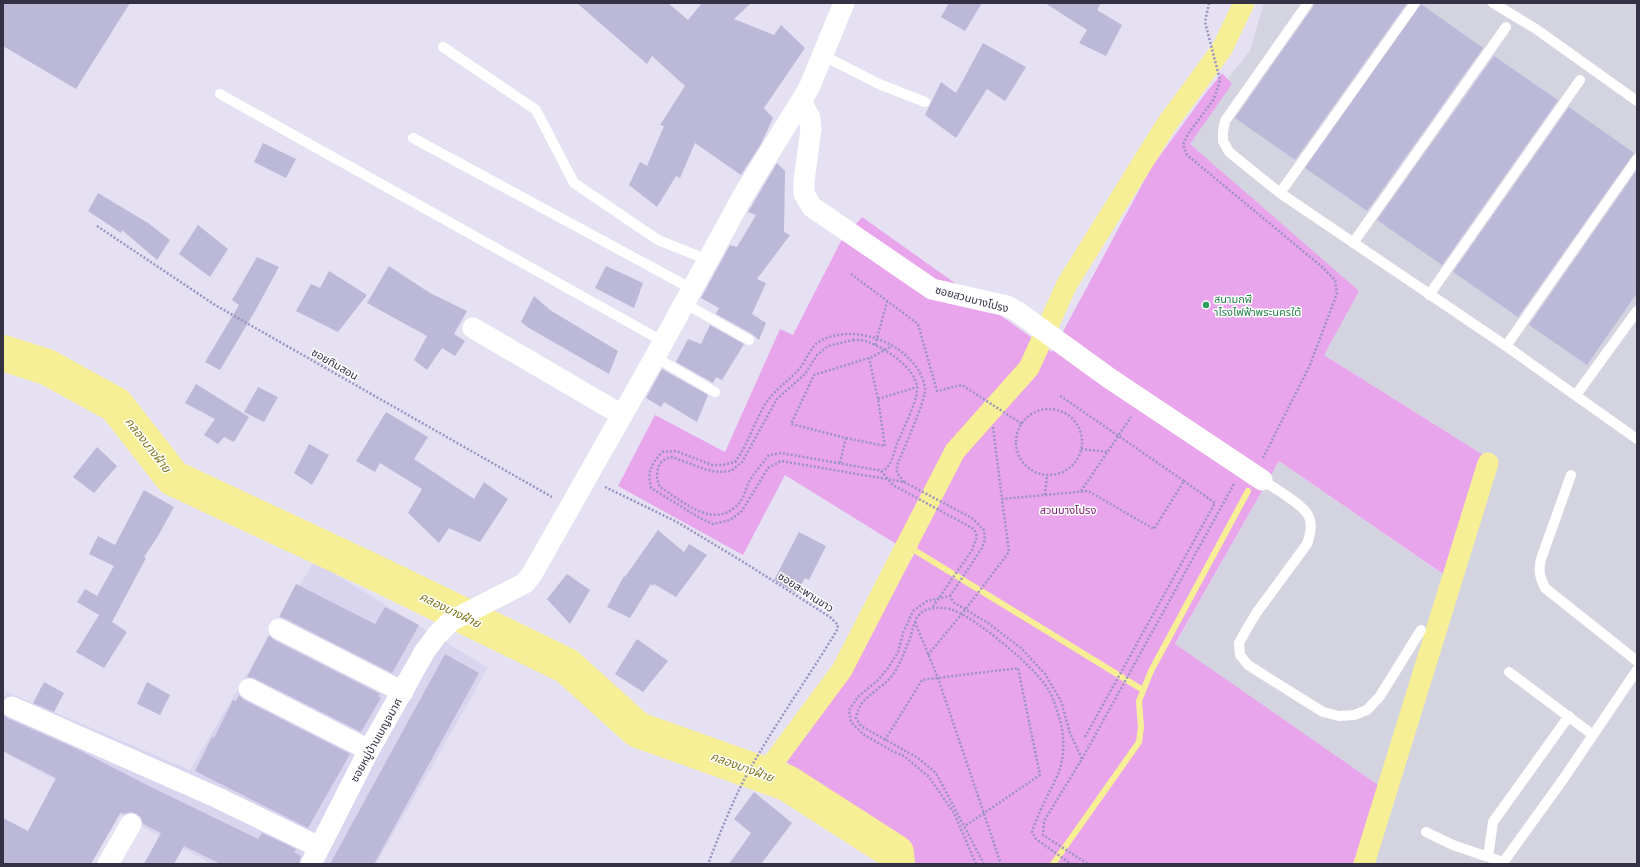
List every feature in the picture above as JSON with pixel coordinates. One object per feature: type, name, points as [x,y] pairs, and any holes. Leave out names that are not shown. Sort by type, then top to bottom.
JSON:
[{"type":"street","points":[[570,508],[660,350],[744,194],[809,88],[844,3]]},
{"type":"street","name":"ซอยสวนบางโปรง","points":[[801,102],[810,118],[811,129],[804,181],[804,194],[812,207],[932,289],[1007,306],[1142,400],[1256,475]]},
{"type":"street","points":[[473,328],[622,415]]},
{"type":"street","name":"ซอยหมู่บ้านเบญจมาศ","points":[[315,856],[369,750],[425,651],[451,621],[525,583],[536,568],[570,508]]},
{"type":"street","points":[[279,629],[403,692]]},
{"type":"street","points":[[249,689],[369,750]]},
{"type":"street","points":[[12,707],[218,798],[315,856]]},
{"type":"street","points":[[108,864],[131,824]]},
{"type":"lane","points":[[1308,3],[1225,121],[1223,141],[1228,152],[1280,193],[1506,346],[1637,439]]},
{"type":"lane","points":[[1280,193],[1415,3]]},
{"type":"lane","points":[[1493,3],[1536,29],[1637,101]]},
{"type":"lane","points":[[1353,243],[1506,27]]},
{"type":"lane","points":[[443,47],[536,110],[574,183],[658,240],[708,260]]},
{"type":"lane","points":[[822,55],[886,87],[925,102]]},
{"type":"lane","points":[[1429,295],[1580,80]]},
{"type":"lane","points":[[220,94],[660,350],[715,392]]},
{"type":"lane","points":[[413,138],[688,296],[749,340]]},
{"type":"lane","points":[[1506,346],[1637,158]]},
{"type":"lane","points":[[1576,395],[1637,311]]},
{"type":"lane","points":[[1256,475],[1304,508],[1311,521],[1311,533],[1307,544],[1257,612],[1239,643],[1240,655],[1248,665],[1323,712],[1339,716],[1354,715],[1367,710],[1380,696],[1421,630]]},
{"type":"lane","points":[[1570,475],[1540,559],[1538,568],[1540,576],[1545,588],[1637,661]]},
{"type":"lane","points":[[1426,832],[1453,845],[1503,863],[1637,670]]},
{"type":"lane","points":[[1509,672],[1593,735]]},
{"type":"lane","points":[[1488,857],[1493,822],[1569,716]]},
{"type":"path","points":[[1088,864],[1043,835],[1044,821],[1082,759],[1236,479],[1256,475],[1260,464],[1310,365],[1338,293],[1335,280],[1321,266],[1187,155],[1183,145],[1188,134],[1214,99],[1220,80],[1205,22],[1209,3]]},
{"type":"path","name":"ซอยทิมสอน","points":[[96,226],[215,306],[570,508]]},
{"type":"path","points":[[850,274],[918,324],[937,391],[962,385],[1022,424]]},
{"type":"path","points":[[875,346],[887,301]]},
{"type":"path","points":[[904,482],[897,473],[897,465],[916,417],[925,389],[920,374],[911,360],[892,346],[870,336],[854,333],[832,336],[818,342],[801,367],[769,400],[744,450],[735,462],[723,465],[712,465],[676,451],[662,452],[653,462],[648,476],[651,488],[700,518],[713,524],[730,520],[742,511],[768,468],[781,461],[904,482],[972,518],[984,530],[985,539],[982,548],[959,584],[950,596],[926,601],[913,611],[903,633],[898,652],[888,668],[878,680],[858,697],[850,710],[851,722],[863,734],[892,751],[904,756],[929,777],[954,813],[976,864]]},
{"type":"path","points":[[853,340],[867,341],[875,346],[884,350],[904,364],[917,387],[914,403],[888,467],[883,471],[781,453],[769,455],[749,481],[741,501],[731,511],[720,515],[707,515],[660,487],[656,479],[657,471],[661,463],[666,458],[672,457],[707,470],[720,472],[731,471],[742,462],[777,399],[805,374],[817,355],[828,346],[853,340]]},
{"type":"path","points":[[869,358],[878,399],[885,446],[791,424],[814,376],[869,358],[892,346]]},
{"type":"path","points":[[878,399],[917,387]]},
{"type":"path","points":[[1059,395],[1215,503],[1085,738]]},
{"type":"path","points":[[1081,492],[1142,400]]},
{"type":"path","points":[[1047,409],[1058,410],[1068,415],[1076,424],[1081,434],[1081,449],[1079,456],[1073,465],[1064,472],[1053,475],[1042,474],[1032,470],[1024,463],[1018,454],[1017,439],[1022,424],[1028,417],[1047,409]]},
{"type":"path","points":[[928,655],[962,615],[1009,552],[993,426]]},
{"type":"path","points":[[840,463],[846,438]]},
{"type":"path","points":[[1081,449],[1108,452]]},
{"type":"path","points":[[880,470],[893,485],[974,529],[977,537],[976,544],[932,608]]},
{"type":"path","points":[[1045,494],[1047,475]]},
{"type":"path","name":"ซอยสะพานขาว","points":[[587,478],[690,530],[772,579],[830,617],[838,625],[838,630],[771,734],[744,781],[727,817],[708,864]]},
{"type":"path","points":[[1002,499],[1088,491],[1154,529],[1184,481]]},
{"type":"path","points":[[950,596],[953,602],[988,622],[1021,648],[1045,674],[1061,701],[1070,733],[1082,759]]},
{"type":"path","points":[[984,864],[936,773],[918,758],[861,726],[856,718],[858,708],[866,697],[888,681],[900,665],[915,622],[921,613],[932,608],[952,610],[970,619],[1005,645],[1033,670],[1048,688],[1057,710],[1062,730],[1063,752],[1060,769],[1035,822],[1032,832],[1036,840],[1071,864]]},
{"type":"path","points":[[915,622],[938,678],[1001,864]]},
{"type":"path","points":[[885,740],[922,680],[1018,668],[1040,775],[965,826]]},
{"type":"shaded area","points":[[1264,3],[1637,3],[1637,864],[1371,864],[1391,794],[1175,645],[1279,461],[1458,585],[1496,463],[1324,355],[1181,136],[1250,51]]},
{"type":"shaded area","points":[[314,561],[488,668],[376,864],[212,864],[3,752],[3,699],[7,692],[190,770]]},
{"type":"green space","name":"สวนบางโปรง","points":[[1222,73],[1232,84],[1190,144],[1359,291],[1324,355],[1496,463],[1459,585],[1279,461],[1175,644],[1391,794],[1371,864],[913,864],[910,853],[781,758],[914,555],[785,475],[743,555],[618,486],[655,415],[725,452],[780,329],[793,335],[841,241],[862,217],[1052,352],[1151,168]]},
{"type":"building","points":[[3,3],[130,3],[76,89],[3,46]]},
{"type":"building","points":[[577,3],[668,3],[688,20],[702,3],[751,3],[734,19],[774,35],[781,25],[805,48],[764,108],[773,118],[761,144],[741,175],[695,143],[680,178],[676,176],[657,207],[629,185],[640,162],[647,166],[664,126],[660,125],[685,86],[652,56],[647,64]]},
{"type":"building","points":[[949,3],[982,3],[965,31],[941,17]]},
{"type":"building","points":[[1045,3],[1101,3],[1097,10],[1122,25],[1106,56],[1079,43],[1087,30]]},
{"type":"building","points":[[1314,3],[1407,3],[1295,160],[1235,118],[1313,7]]},
{"type":"building","points":[[1421,4],[1483,48],[1367,211],[1305,168]]},
{"type":"building","points":[[983,43],[1026,67],[1005,101],[987,89],[956,138],[925,115],[941,82],[956,93]]},
{"type":"building","points":[[1494,56],[1558,100],[1442,265],[1377,220]]},
{"type":"building","points":[[1569,107],[1634,153],[1518,317],[1453,272]]},
{"type":"building","points":[[263,143],[296,159],[286,178],[254,162]]},
{"type":"building","points":[[777,163],[785,171],[784,232],[790,235],[757,279],[766,283],[752,314],[766,323],[759,340],[752,334],[716,314],[719,308],[701,298],[730,245],[737,247],[756,215],[748,212]]},
{"type":"building","points":[[1637,170],[1637,293],[1587,365],[1529,325]]},
{"type":"building","points":[[98,193],[148,223],[170,240],[157,260],[122,230],[121,233],[88,211]]},
{"type":"building","points":[[198,225],[228,249],[210,277],[179,254]]},
{"type":"building","points":[[257,257],[279,267],[220,370],[205,362],[239,305],[232,300]]},
{"type":"building","points":[[389,266],[430,293],[467,311],[454,334],[465,341],[455,356],[442,348],[427,370],[414,360],[427,336],[367,303]]},
{"type":"building","points":[[606,266],[643,283],[634,308],[595,288]]},
{"type":"building","points":[[329,271],[367,295],[338,332],[296,311],[311,284],[320,288]]},
{"type":"building","points":[[534,296],[550,310],[618,351],[609,374],[521,322]]},
{"type":"building","points":[[710,325],[744,344],[722,380],[716,377],[713,383],[676,362],[688,339],[701,344]]},
{"type":"building","points":[[662,369],[708,395],[697,422],[664,402],[661,407],[646,398]]},
{"type":"building","points":[[196,384],[249,417],[234,442],[224,437],[218,444],[204,435],[215,419],[185,403]]},
{"type":"building","points":[[258,387],[278,397],[264,422],[244,412]]},
{"type":"building","points":[[386,412],[428,437],[414,459],[474,499],[484,482],[508,499],[480,542],[449,528],[439,543],[408,513],[422,489],[380,463],[375,472],[356,461]]},
{"type":"building","points":[[309,444],[329,455],[312,485],[294,473]]},
{"type":"building","points":[[97,447],[117,466],[94,493],[73,477]]},
{"type":"building","points":[[144,490],[174,507],[158,536],[144,557],[146,558],[112,622],[127,632],[104,668],[76,652],[99,615],[77,602],[85,589],[97,596],[114,566],[89,554],[98,536],[115,545]]},
{"type":"building","points":[[658,530],[684,552],[689,544],[707,555],[676,597],[654,584],[653,586],[651,584],[630,618],[607,607],[624,576],[625,577]]},
{"type":"building","points":[[799,532],[826,546],[809,580],[805,578],[796,593],[774,580]]},
{"type":"building","points":[[567,574],[590,590],[570,624],[547,599]]},
{"type":"building","points":[[296,584],[375,624],[385,607],[419,625],[392,673],[284,618],[279,617]]},
{"type":"building","points":[[269,635],[274,640],[380,694],[378,696],[381,698],[361,732],[254,678],[247,677]]},
{"type":"building","points":[[637,639],[668,661],[643,692],[615,674]]},
{"type":"building","points":[[445,654],[479,673],[374,864],[330,864]]},
{"type":"building","points":[[44,682],[64,693],[54,712],[33,703]]},
{"type":"building","points":[[147,682],[170,695],[160,715],[137,704]]},
{"type":"building","points":[[239,695],[244,700],[350,754],[308,828],[195,771],[233,700],[236,701]]},
{"type":"building","points":[[3,715],[77,749],[258,839],[262,833],[296,849],[294,852],[301,856],[299,864],[221,864],[184,846],[174,864],[144,864],[161,833],[143,824],[141,818],[137,814],[131,812],[124,814],[121,812],[91,864],[3,864],[3,818],[28,831],[56,778],[3,751]]},
{"type":"building","points":[[754,792],[792,823],[761,864],[729,864],[751,833],[734,819]]},
{"type":"waterway","points":[[764,775],[842,670],[955,451],[1029,368],[1067,284],[1166,125],[1222,49],[1244,3]]},
{"type":"waterway","name":"คลองบางฝ้าย","points":[[3,353],[47,367],[116,405],[173,478],[378,574],[567,666],[638,730],[787,783],[896,853],[897,864]]},
{"type":"waterway","points":[[1364,864],[1488,463]]},
{"type":"waterway","points":[[1053,864],[1139,742],[1141,727],[1139,701],[1151,671],[1248,491]]},
{"type":"waterway","points":[[906,545],[1143,690]]},
{"type":"place","name":"สนามกฬี าโรงไฟฟ้าพระนครใต้","points":[[1206,305]]}]
